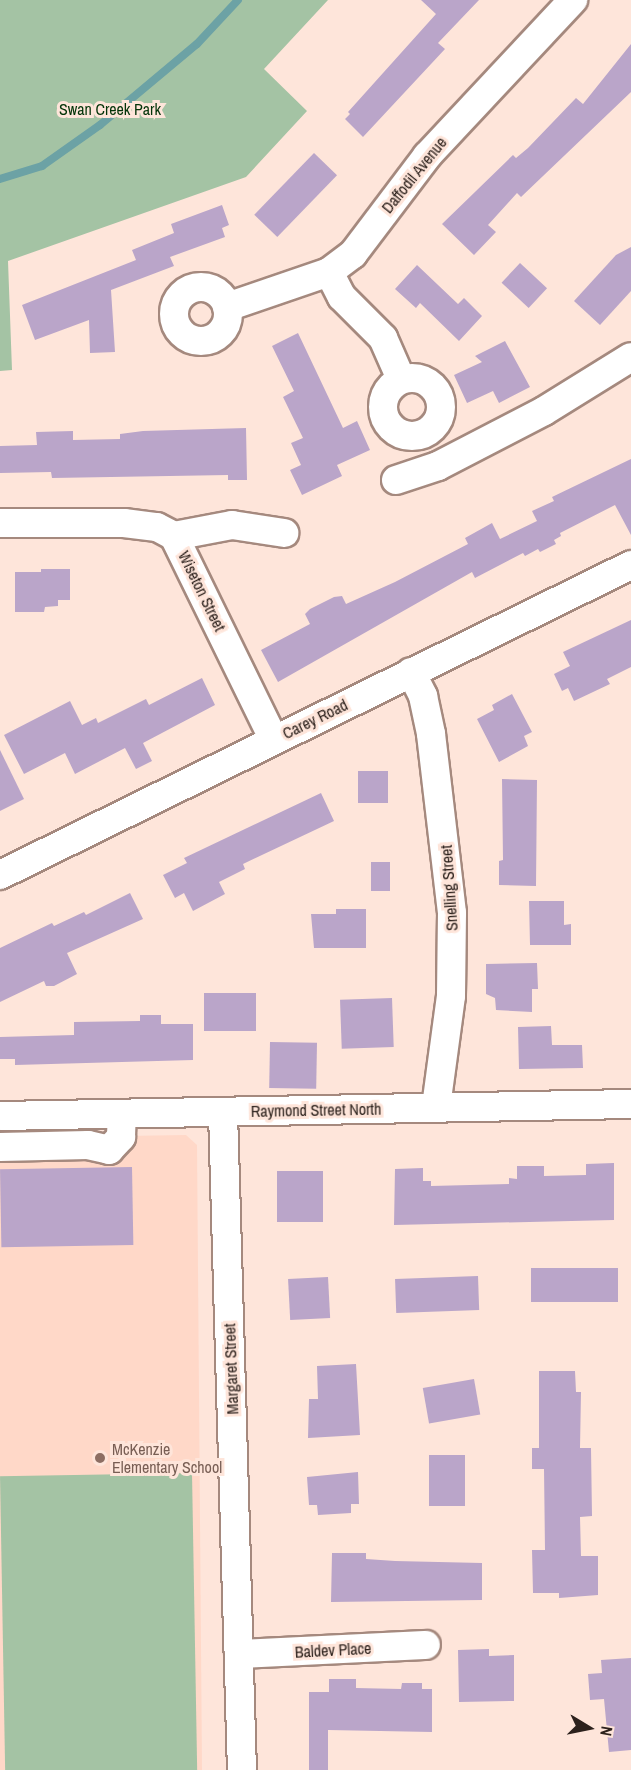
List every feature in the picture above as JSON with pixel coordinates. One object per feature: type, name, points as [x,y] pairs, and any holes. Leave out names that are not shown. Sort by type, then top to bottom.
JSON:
[{"type":"street","name":"Daffodil Avenue","points":[[228,307],[329,272],[353,254],[426,156],[573,0]]},
{"type":"street","points":[[329,272],[342,297],[383,339],[401,380]]},
{"type":"street","points":[[396,480],[446,462],[597,381],[631,357]]},
{"type":"street","name":"Wiseton Street","points":[[0,523],[124,524],[157,527],[174,536],[274,740]]},
{"type":"street","points":[[174,536],[232,525],[284,532]]},
{"type":"street","name":"Carey Road","points":[[0,875],[631,565]]},
{"type":"street","name":"Snelling Street","points":[[411,672],[423,696],[431,734],[452,913],[451,996],[436,1107]]},
{"type":"street","name":"Raymond Street North","points":[[0,1116],[631,1104]]},
{"type":"street","name":"Margaret Street","points":[[223,1112],[242,1770]]},
{"type":"street","points":[[0,1147],[88,1145],[109,1150],[121,1137],[122,1114]]},
{"type":"street","name":"Baldev Place","points":[[239,1654],[426,1645]]},
{"type":"shaded area","name":"McKenzie Elementary School","points":[[186,1135],[197,1145],[202,1770],[0,1770],[0,1138]]},
{"type":"green space","name":"Swan Creek Park","points":[[0,0],[328,0],[264,69],[307,111],[246,177],[8,261],[12,370],[0,371]]},
{"type":"green space","points":[[192,1473],[197,1770],[5,1770],[0,1476]]},
{"type":"building","points":[[421,0],[479,0],[438,43],[445,49],[363,137],[345,119],[350,114],[348,112],[436,14]]},
{"type":"building","points":[[631,44],[631,92],[521,197],[517,193],[488,225],[496,232],[474,255],[442,224],[513,155],[516,158],[528,148],[576,98],[583,104]]},
{"type":"building","points":[[314,153],[337,175],[277,237],[254,215]]},
{"type":"building","points":[[222,205],[229,225],[222,228],[225,237],[170,257],[174,266],[111,290],[115,352],[90,353],[89,320],[35,340],[22,305],[136,260],[132,250],[174,233],[171,224]]},
{"type":"building","points":[[631,247],[631,291],[600,325],[574,301],[616,255]]},
{"type":"building","points":[[520,263],[547,288],[529,308],[502,283]]},
{"type":"building","points":[[417,265],[458,304],[464,298],[482,316],[459,341],[420,303],[416,308],[395,289]]},
{"type":"building","points":[[298,333],[343,428],[357,421],[370,450],[337,465],[342,476],[302,495],[290,470],[301,465],[291,443],[303,438],[283,397],[294,391],[272,346]]},
{"type":"building","points":[[505,341],[530,387],[499,403],[493,391],[467,403],[454,375],[482,362],[475,356]]},
{"type":"building","points":[[246,428],[247,480],[228,480],[228,475],[52,478],[51,472],[0,473],[0,446],[37,445],[36,432],[73,431],[73,440],[120,439],[120,434],[143,431]]},
{"type":"building","points":[[631,459],[631,535],[615,505],[560,533],[561,536],[554,540],[556,544],[540,552],[538,549],[525,556],[523,553],[475,578],[472,572],[278,682],[261,650],[310,624],[305,614],[310,609],[334,597],[342,596],[346,604],[395,582],[468,544],[465,538],[492,523],[500,539],[537,521],[532,511],[554,501],[552,497]]},
{"type":"building","points":[[41,569],[70,569],[70,600],[58,600],[58,606],[45,607],[44,612],[15,612],[15,572],[41,572]]},
{"type":"building","points":[[631,620],[631,667],[607,679],[610,684],[574,701],[568,688],[562,691],[554,674],[570,666],[563,652]]},
{"type":"building","points":[[202,678],[215,705],[143,743],[152,761],[136,769],[125,748],[75,774],[65,753],[24,774],[4,735],[70,701],[82,725],[96,718],[98,723],[146,699],[149,705]]},
{"type":"building","points":[[512,694],[532,732],[524,736],[528,746],[499,762],[477,719],[494,710],[492,705]]},
{"type":"building","points":[[0,750],[24,799],[0,811]]},
{"type":"building","points":[[358,771],[388,771],[388,803],[358,803]]},
{"type":"building","points":[[502,779],[537,780],[536,886],[499,885],[499,861],[503,860]]},
{"type":"building","points":[[321,793],[334,821],[243,864],[245,869],[219,882],[225,894],[193,911],[184,893],[175,898],[163,875],[187,863],[184,858]]},
{"type":"building","points":[[371,862],[390,862],[390,891],[371,891]]},
{"type":"building","points":[[130,893],[143,919],[67,953],[77,974],[54,986],[46,986],[44,981],[0,1002],[0,948],[52,923],[54,926],[84,912],[86,915]]},
{"type":"building","points":[[529,901],[564,901],[564,925],[571,924],[571,945],[530,945]]},
{"type":"building","points":[[336,909],[366,909],[366,948],[314,948],[311,914],[336,914]]},
{"type":"building","points":[[537,963],[538,989],[532,989],[532,1012],[496,1010],[495,998],[486,994],[486,964]]},
{"type":"building","points":[[204,993],[256,993],[256,1031],[204,1031]]},
{"type":"building","points":[[392,998],[394,1047],[342,1049],[340,1000]]},
{"type":"building","points":[[140,1015],[161,1015],[161,1024],[193,1024],[193,1060],[15,1065],[15,1059],[0,1059],[0,1037],[74,1035],[74,1022],[140,1021]]},
{"type":"building","points":[[551,1026],[552,1045],[582,1045],[583,1068],[519,1069],[518,1027]]},
{"type":"building","points":[[270,1042],[317,1043],[316,1089],[269,1088]]},
{"type":"building","points":[[614,1163],[614,1220],[394,1225],[395,1169],[423,1168],[423,1181],[431,1181],[431,1186],[509,1184],[509,1178],[517,1179],[517,1166],[544,1166],[544,1176],[586,1175],[586,1164]]},
{"type":"building","points":[[132,1167],[133,1245],[1,1247],[0,1169]]},
{"type":"building","points":[[277,1171],[323,1171],[323,1222],[277,1222]]},
{"type":"building","points":[[531,1268],[618,1268],[618,1302],[531,1302]]},
{"type":"building","points":[[478,1276],[479,1310],[396,1313],[395,1279]]},
{"type":"building","points":[[328,1277],[330,1318],[290,1320],[288,1279]]},
{"type":"building","points":[[356,1364],[360,1435],[308,1438],[309,1399],[318,1399],[317,1366]]},
{"type":"building","points":[[539,1371],[575,1371],[576,1392],[581,1392],[580,1448],[591,1448],[592,1516],[580,1517],[581,1556],[598,1556],[598,1595],[559,1598],[559,1593],[533,1593],[532,1550],[545,1550],[544,1469],[532,1469],[532,1448],[539,1448]]},
{"type":"building","points":[[474,1379],[480,1414],[429,1423],[423,1388]]},
{"type":"building","points":[[429,1455],[465,1455],[465,1506],[429,1506]]},
{"type":"building","points":[[358,1472],[359,1504],[351,1504],[351,1513],[318,1515],[317,1505],[309,1505],[307,1477]]},
{"type":"building","points":[[332,1553],[366,1553],[366,1559],[395,1561],[482,1563],[482,1600],[331,1602]]},
{"type":"building","points":[[489,1649],[489,1656],[514,1655],[514,1701],[459,1702],[458,1650]]},
{"type":"building","points":[[631,1658],[631,1750],[609,1752],[604,1699],[590,1700],[588,1674],[602,1673],[601,1660]]},
{"type":"building","points":[[329,1679],[356,1679],[356,1688],[401,1689],[402,1683],[422,1683],[422,1689],[432,1689],[432,1732],[328,1730],[328,1770],[309,1770],[309,1692],[329,1692]]},
{"type":"waterway","points":[[0,179],[42,166],[100,125],[197,44],[238,0]]},
{"type":"place","name":"McKenzie Elementary School","points":[[100,1458]]}]
